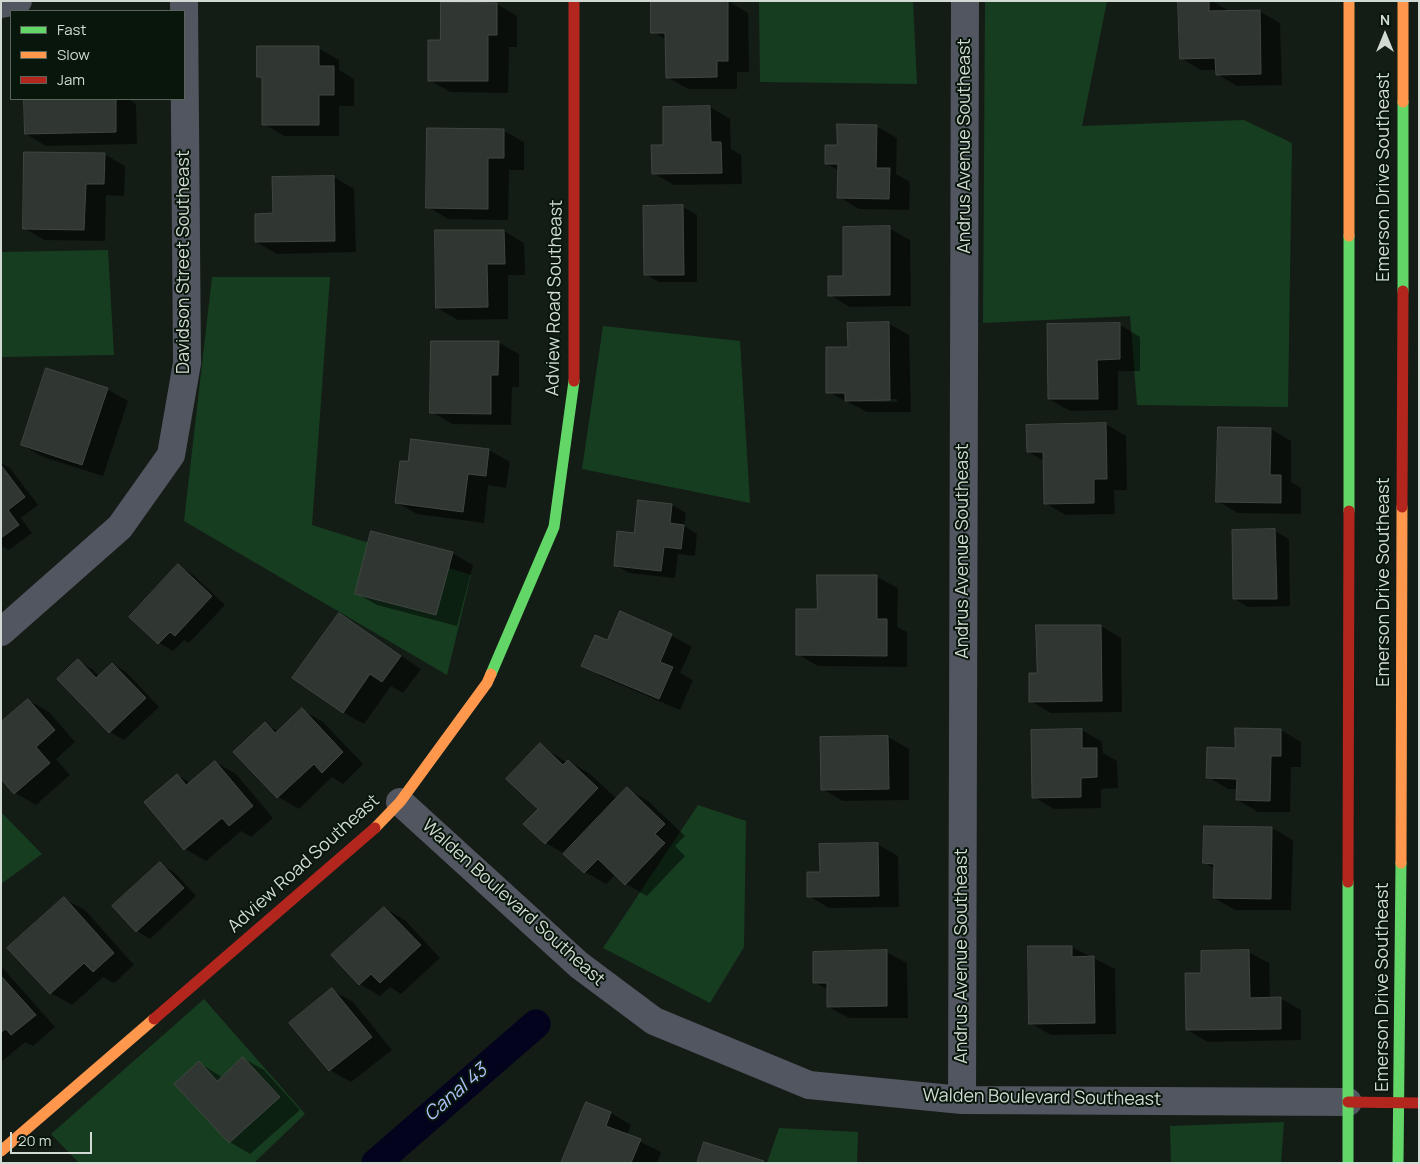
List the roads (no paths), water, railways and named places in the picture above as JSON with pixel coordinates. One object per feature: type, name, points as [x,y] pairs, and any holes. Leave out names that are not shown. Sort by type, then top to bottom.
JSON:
[{"type":"street","points":[[1,4],[18,1]]},
{"type":"street","name":"Adview Road Southeast","points":[[1,1151],[366,836],[400,802],[487,683],[554,527],[574,379],[574,1]]},
{"type":"street","name":"Andrus Avenue Southeast","points":[[962,1100],[965,1]]},
{"type":"street","name":"Emerson Drive Southeast","points":[[1348,1163],[1349,1]]},
{"type":"street","name":"Emerson Drive Southeast","points":[[1398,1163],[1410,700],[1410,317],[1403,1]]},
{"type":"street","name":"Davidson Street Southeast","points":[[1,632],[120,528],[171,455],[187,363],[185,100]]},
{"type":"street","name":"Walden Boulevard Southeast","points":[[400,802],[579,965],[654,1021],[809,1085],[962,1100],[1419,1103]]},
{"type":"waterway","name":"Canal 43","points":[[376,1163],[536,1024]]}]
